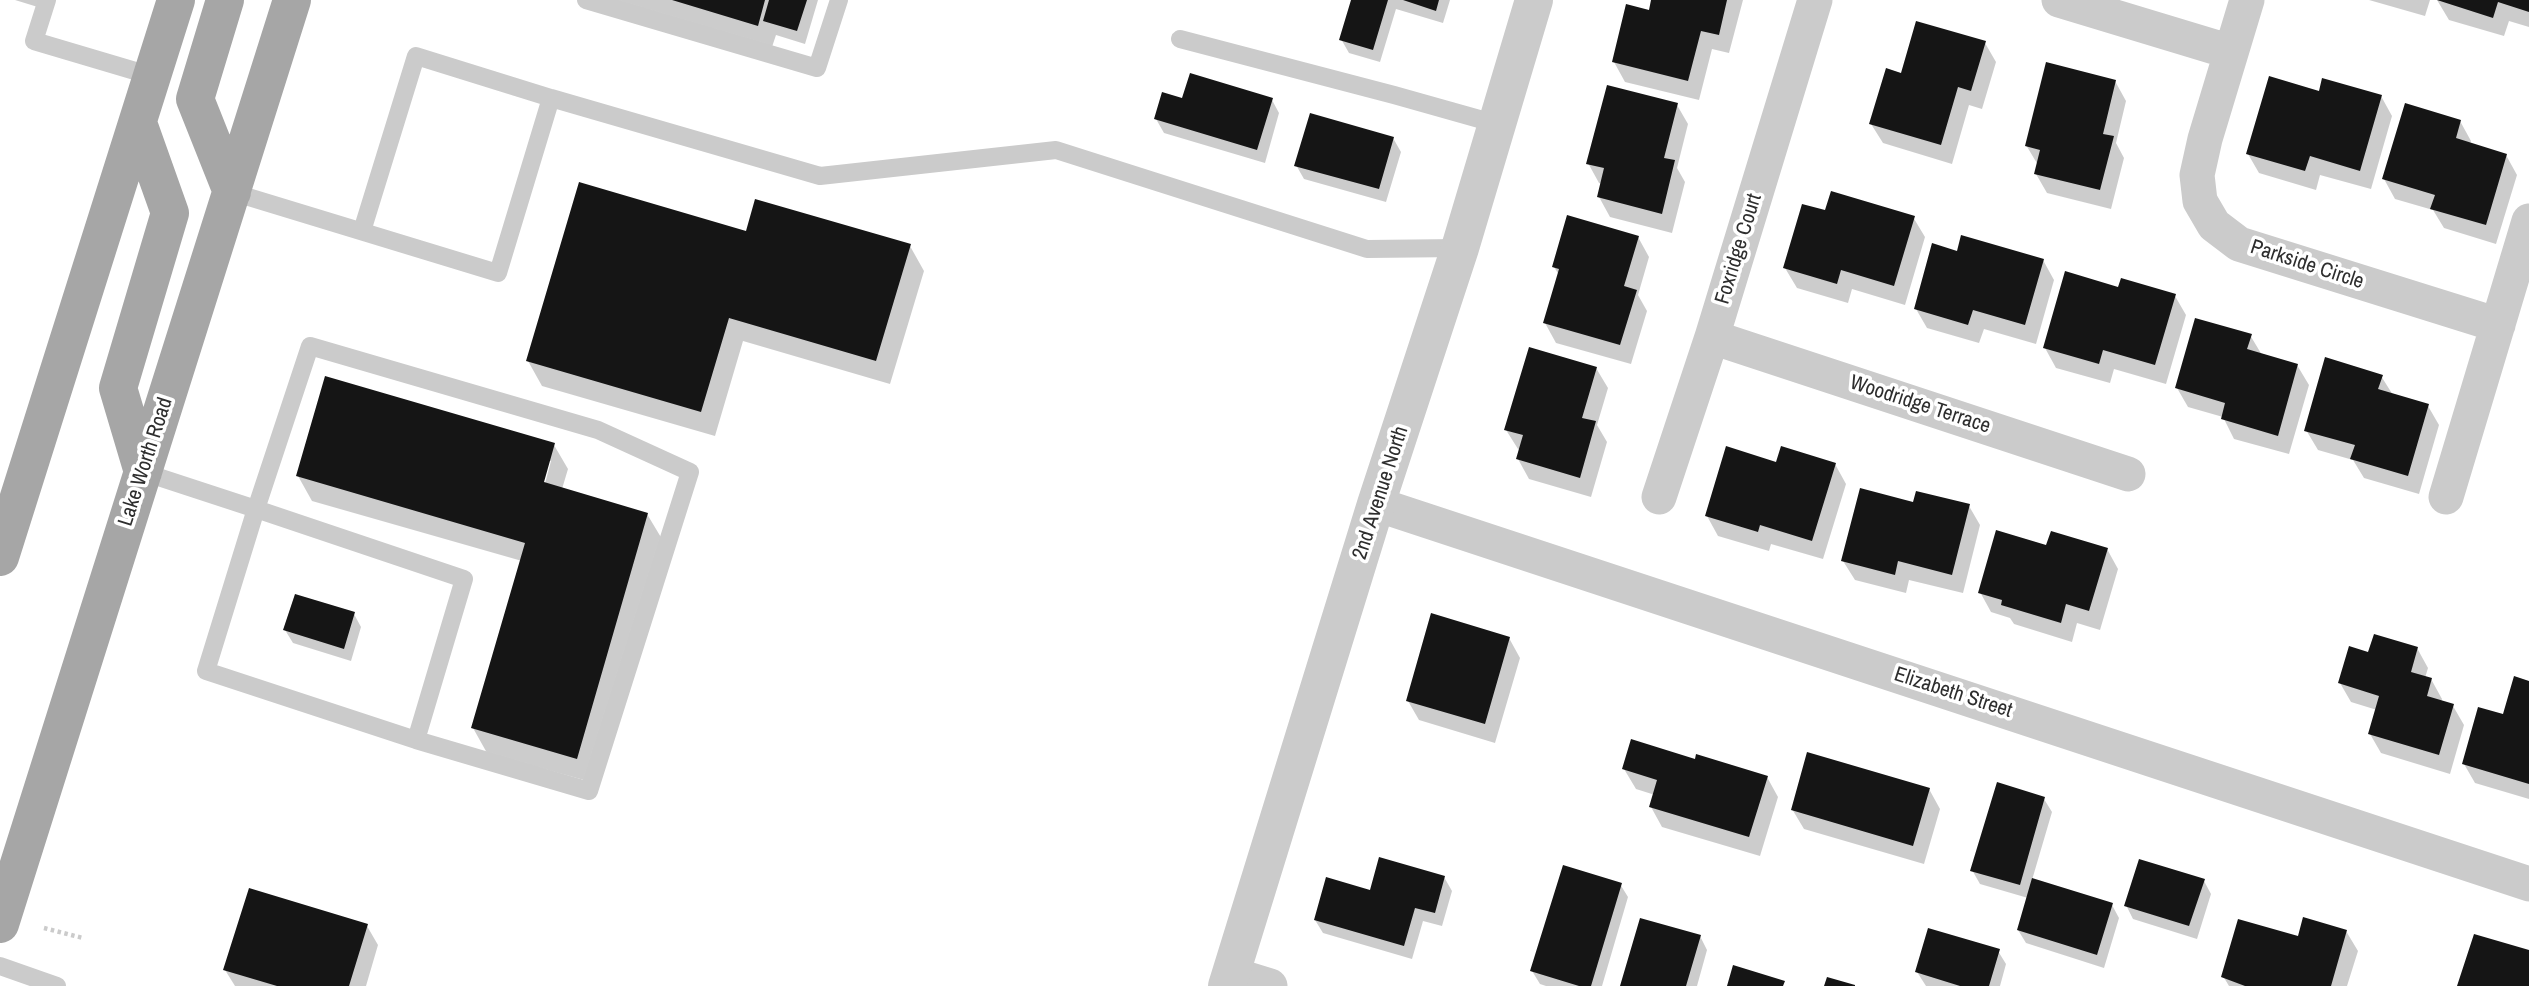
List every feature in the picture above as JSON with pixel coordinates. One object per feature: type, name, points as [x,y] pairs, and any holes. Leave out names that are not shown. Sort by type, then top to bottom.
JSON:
[{"type":"main road","points":[[0,557],[176,0]]},
{"type":"main road","points":[[225,0],[195,99],[232,192]]},
{"type":"main road","name":"Lake Worth Road","points":[[0,924],[292,0]]},
{"type":"main road","points":[[138,123],[170,213],[118,388],[143,472]]},
{"type":"street","name":"2nd Avenue North","points":[[1229,980],[1376,504],[1460,248],[1534,0]]},
{"type":"street","name":"Foxridge Court","points":[[1659,496],[1712,337],[1815,0]]},
{"type":"street","points":[[2059,0],[2231,52]]},
{"type":"street","name":"Parkside Circle","points":[[2247,0],[2197,175],[2200,201],[2214,225],[2239,244],[2498,326]]},
{"type":"street","points":[[2446,497],[2529,221]]},
{"type":"street","name":"Woodridge Terrace","points":[[1712,337],[2128,474]]},
{"type":"street","name":"Elizabeth Street","points":[[1376,504],[2529,884]]},
{"type":"street","points":[[1229,980],[1270,986]]},
{"type":"lane","points":[[47,0],[34,41],[152,76]]},
{"type":"lane","points":[[586,0],[817,68],[839,0]]},
{"type":"lane","points":[[1180,39],[1497,124]]},
{"type":"lane","points":[[362,231],[416,56],[820,176],[1056,150],[1367,249],[1460,248]]},
{"type":"lane","points":[[232,192],[498,272],[551,98]]},
{"type":"lane","points":[[310,346],[598,430],[690,472],[589,791],[415,740],[206,671],[256,509],[310,346]]},
{"type":"lane","points":[[143,472],[464,579],[415,740]]},
{"type":"lane","points":[[0,966],[57,986]]},
{"type":"path","points":[[44,928],[82,937]]},
{"type":"building","points":[[672,0],[765,0],[758,26]]},
{"type":"building","points":[[769,0],[807,0],[797,31],[763,21]]},
{"type":"building","points":[[1351,0],[1388,0],[1373,50],[1339,40]]},
{"type":"building","points":[[1403,0],[1439,0],[1436,11]]},
{"type":"building","points":[[1651,0],[1727,0],[1719,35],[1701,31],[1688,81],[1612,62],[1626,4],[1649,10]]},
{"type":"building","points":[[2437,0],[2529,0],[2529,12],[2498,2],[2493,18]]},
{"type":"building","points":[[1916,21],[1986,41],[1971,91],[1958,87],[1941,145],[1869,124],[1886,68],[1901,73]]},
{"type":"building","points":[[2046,62],[2116,80],[2103,134],[2114,136],[2100,190],[2034,174],[2040,150],[2025,146]]},
{"type":"building","points":[[1190,73],[1273,98],[1257,150],[1154,119],[1162,92],[1182,98]]},
{"type":"building","points":[[2269,76],[2319,91],[2322,78],[2382,95],[2360,171],[2310,156],[2305,171],[2246,154]]},
{"type":"building","points":[[1607,85],[1678,103],[1664,158],[1675,160],[1662,214],[1597,197],[1604,168],[1586,164]]},
{"type":"building","points":[[2405,103],[2461,120],[2456,138],[2507,154],[2486,225],[2430,209],[2435,195],[2382,179]]},
{"type":"building","points":[[1310,113],[1394,137],[1379,189],[1294,166]]},
{"type":"building","points":[[579,182],[746,231],[755,199],[911,244],[876,361],[729,318],[701,412],[526,361]]},
{"type":"building","points":[[1831,191],[1915,216],[1894,286],[1841,270],[1837,284],[1783,268],[1802,204],[1825,210]]},
{"type":"building","points":[[1567,215],[1639,236],[1624,286],[1637,290],[1620,345],[1543,323],[1559,269],[1552,267]]},
{"type":"building","points":[[1961,235],[2044,259],[2025,325],[1973,310],[1968,325],[1914,309],[1932,243],[1957,251]]},
{"type":"building","points":[[2065,271],[2118,287],[2121,278],[2176,294],[2155,365],[2103,350],[2099,364],[2043,348]]},
{"type":"building","points":[[2195,318],[2252,334],[2247,349],[2298,364],[2278,436],[2221,419],[2225,403],[2175,388]]},
{"type":"building","points":[[1529,347],[1597,367],[1582,418],[1596,421],[1580,478],[1516,459],[1523,435],[1504,430]]},
{"type":"building","points":[[2325,357],[2383,375],[2378,389],[2429,404],[2408,476],[2350,459],[2355,445],[2304,431]]},
{"type":"building","points":[[325,376],[555,443],[544,482],[648,513],[577,759],[471,728],[525,543],[296,476]]},
{"type":"building","points":[[1726,446],[1776,462],[1781,446],[1836,463],[1812,541],[1760,525],[1758,532],[1705,516]]},
{"type":"building","points":[[1860,488],[1913,502],[1916,491],[1970,504],[1952,575],[1898,561],[1895,575],[1841,561]]},
{"type":"building","points":[[1996,530],[2046,545],[2051,531],[2108,548],[2089,611],[2066,604],[2061,623],[2001,605],[2002,600],[1978,593]]},
{"type":"building","points":[[295,594],[355,612],[344,649],[283,630]]},
{"type":"building","points":[[1431,613],[1510,637],[1485,724],[1406,701]]},
{"type":"building","points":[[2374,634],[2418,647],[2411,672],[2432,678],[2427,696],[2454,704],[2439,755],[2368,734],[2379,696],[2338,683],[2349,646],[2368,652]]},
{"type":"building","points":[[2514,676],[2529,681],[2529,784],[2462,764],[2478,707],[2503,714]]},
{"type":"building","points":[[1631,739],[1695,759],[1696,754],[1768,776],[1749,837],[1649,807],[1657,780],[1622,769]]},
{"type":"building","points":[[1807,752],[1930,788],[1913,846],[1791,810]]},
{"type":"building","points":[[1997,782],[2045,797],[2020,885],[1970,871]]},
{"type":"building","points":[[1379,857],[1445,876],[1435,913],[1415,908],[1404,946],[1314,920],[1326,877],[1370,890]]},
{"type":"building","points":[[2139,859],[2205,879],[2189,926],[2124,906]]},
{"type":"building","points":[[1563,865],[1622,883],[1591,986],[1579,986],[1530,971]]},
{"type":"building","points":[[2032,878],[2113,903],[2097,955],[2017,930]]},
{"type":"building","points":[[249,888],[368,924],[349,986],[277,986],[223,970]]},
{"type":"building","points":[[2303,917],[2347,930],[2331,986],[2245,986],[2221,977],[2238,919],[2298,936]]},
{"type":"building","points":[[1640,918],[1701,935],[1686,986],[1620,986]]},
{"type":"building","points":[[1928,928],[2000,949],[1989,986],[1960,986],[1915,972]]},
{"type":"building","points":[[2474,934],[2529,950],[2529,986],[2457,986]]},
{"type":"building","points":[[1733,965],[1785,981],[1783,986],[1727,986]]},
{"type":"building","points":[[1827,977],[1855,985],[1855,986],[1824,986]]}]
